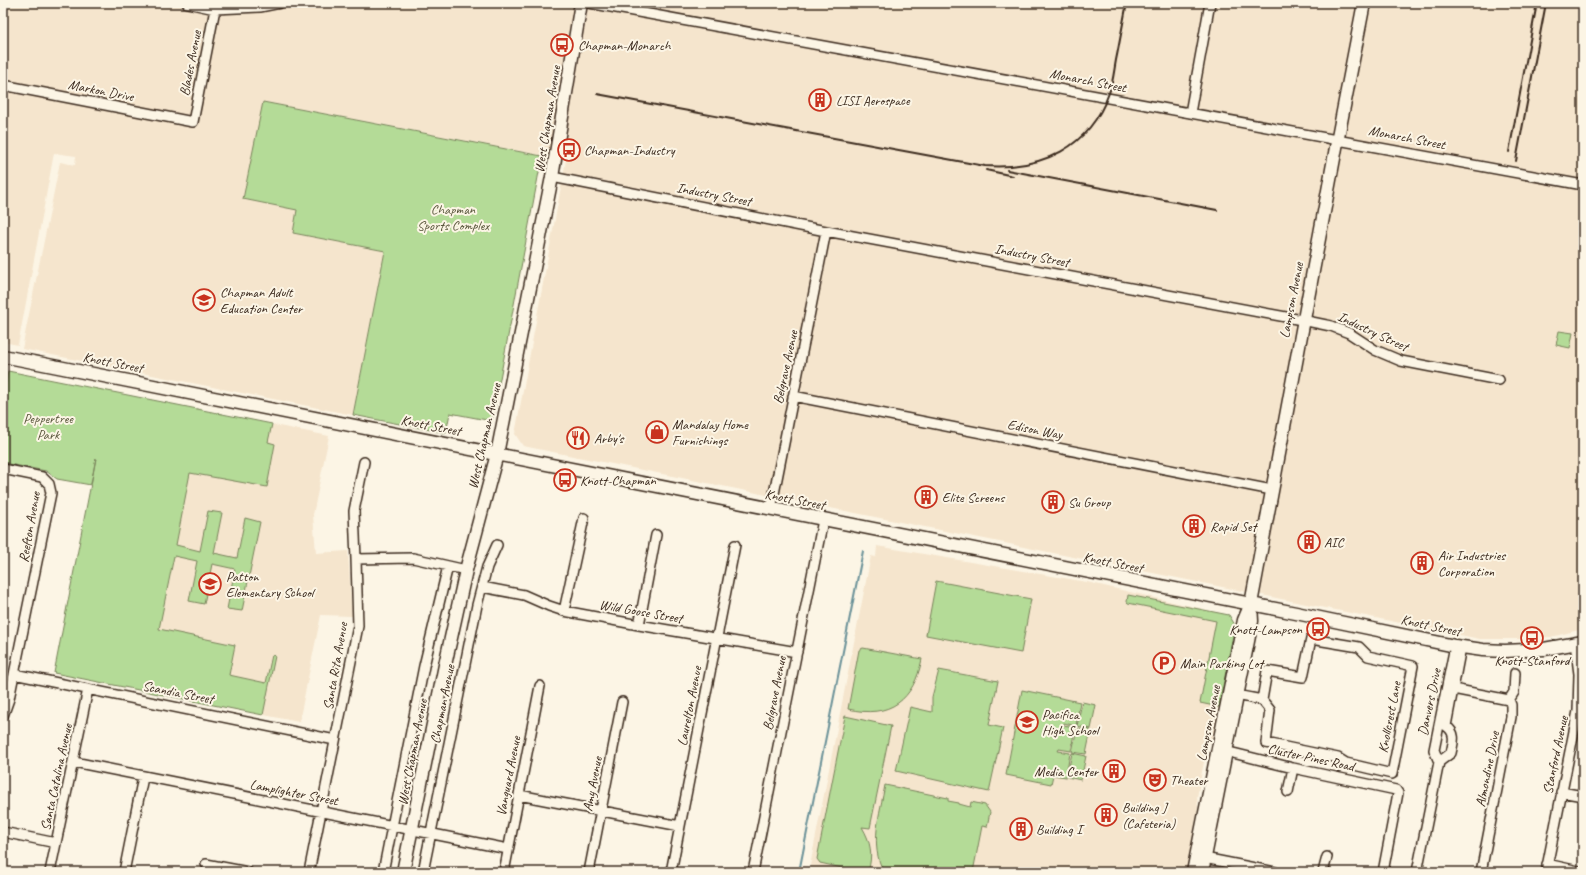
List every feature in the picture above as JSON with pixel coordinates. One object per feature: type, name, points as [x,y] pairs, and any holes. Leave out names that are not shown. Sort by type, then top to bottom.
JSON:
[{"type":"main road","name":"West Chapman Avenue","points":[[404,872],[445,664],[466,570],[497,454],[552,177],[581,3]]},
{"type":"main road","name":"Lampson Avenue","points":[[1192,872],[1200,858],[1233,694],[1244,620],[1251,604],[1302,320],[1364,3]]},
{"type":"main road","name":"Knott Street","points":[[3,356],[1458,646],[1505,651],[1544,649],[1579,642]]},
{"type":"main road","name":"Lampson Avenue","points":[[1200,858],[1202,872]]},
{"type":"street","points":[[187,3],[215,9],[260,7],[280,3]]},
{"type":"street","name":"Monarch Street","points":[[589,3],[1583,184]]},
{"type":"street","points":[[1190,113],[1210,3]]},
{"type":"street","name":"Blades Avenue","points":[[193,122],[215,9]]},
{"type":"street","name":"Markon Drive","points":[[3,85],[193,122]]},
{"type":"street","name":"Industry Street","points":[[552,177],[826,231],[1331,326],[1349,333],[1375,350],[1401,361],[1499,380]]},
{"type":"street","name":"Belgrave Avenue","points":[[771,509],[826,231]]},
{"type":"street","name":"Edison Way","points":[[793,396],[1272,490]]},
{"type":"street","name":"Santa Rita Avenue","points":[[309,872],[358,626],[354,511],[364,462]]},
{"type":"street","name":"Reefton Avenue","points":[[3,469],[42,478],[49,484],[51,493],[9,699],[3,716]]},
{"type":"street","points":[[564,611],[584,518]]},
{"type":"street","name":"Belgrave Avenue","points":[[753,872],[823,520]]},
{"type":"street","points":[[638,625],[656,535]]},
{"type":"street","name":"Chapman Avenue","points":[[423,872],[471,632],[487,567],[497,545]]},
{"type":"street","name":"Laurelton Avenue","points":[[671,872],[735,546]]},
{"type":"street","points":[[356,559],[412,558],[466,570]]},
{"type":"street","name":"Chapman Avenue","points":[[383,872],[424,666],[448,566]]},
{"type":"street","name":"Wild Goose Street","points":[[482,587],[524,595],[548,606],[564,611],[797,652]]},
{"type":"street","name":"Knollcrest Lane","points":[[1311,639],[1359,647],[1368,656],[1414,666],[1392,774],[1346,763],[1338,758],[1266,743],[1270,710],[1262,700],[1267,671],[1303,677],[1311,639]]},
{"type":"street","name":"Stanford Avenue","points":[[1546,868],[1578,711],[1581,674],[1579,642]]},
{"type":"street","name":"Danvers Drive","points":[[1418,872],[1439,762],[1434,750],[1443,725],[1458,646]]},
{"type":"street","name":"Almondine Drive","points":[[1481,872],[1511,716],[1511,705],[1509,700],[1514,692],[1515,673]]},
{"type":"street","name":"Scandia Street","points":[[14,674],[335,740]]},
{"type":"street","name":"Vanguard Avenue","points":[[504,872],[540,686]]},
{"type":"street","points":[[1450,688],[1509,700]]},
{"type":"street","name":"Santa Catalina Avenue","points":[[50,872],[88,689]]},
{"type":"street","points":[[1233,694],[1262,700]]},
{"type":"street","name":"Amy Avenue","points":[[589,872],[622,702]]},
{"type":"street","name":"Danvers Drive","points":[[1439,762],[1450,753],[1454,738],[1452,732],[1443,725]]},
{"type":"street","name":"Cluster Pines Road","points":[[1222,750],[1292,768],[1398,791],[1383,872]]},
{"type":"street","name":"Lamplighter Street","points":[[74,762],[508,849]]},
{"type":"street","points":[[1288,792],[1292,768]]},
{"type":"street","points":[[124,872],[142,776]]},
{"type":"street","points":[[1562,792],[1583,796]]},
{"type":"street","points":[[519,795],[680,826]]},
{"type":"street","points":[[3,832],[56,843]]},
{"type":"street","points":[[1323,872],[1327,857]]},
{"type":"street","points":[[1200,858],[1275,872]]},
{"type":"street","points":[[206,864],[248,872]]},
{"type":"street","points":[[1546,868],[1583,872]]},
{"type":"shaded area","points":[[3,3],[1583,3],[1583,629],[1551,637],[1480,639],[523,446],[515,434],[566,160],[264,102],[243,199],[297,210],[293,233],[385,251],[353,415],[22,349],[60,162],[75,165],[76,156],[54,153],[18,345],[3,342]]},
{"type":"shaded area","name":"Patton Elementary School","points":[[109,392],[329,436],[313,515],[316,553],[348,551],[352,616],[321,615],[299,722],[54,673]]},
{"type":"shaded area","name":"Pacifica High School","points":[[877,546],[1087,582],[1229,615],[1235,625],[1213,736],[1207,747],[1197,797],[1198,808],[1186,872],[809,871],[871,556],[876,557]]},
{"type":"green space","name":"Chapman Sports Complex","points":[[263,102],[542,156],[492,421],[450,413],[446,433],[353,415],[385,251],[293,233],[297,210],[243,199]]},
{"type":"green space","points":[[1559,331],[1573,333],[1570,348],[1556,345]]},
{"type":"green space","name":"Peppertree Park","points":[[8,371],[272,424],[268,442],[275,444],[267,487],[190,473],[176,545],[200,551],[208,511],[222,513],[214,553],[237,558],[245,518],[260,522],[242,611],[227,609],[235,569],[212,564],[204,604],[189,601],[197,561],[174,556],[159,629],[235,645],[229,675],[266,683],[272,655],[275,656],[263,715],[54,673],[91,485],[57,479],[46,471],[3,463],[3,398]]},
{"type":"green space","points":[[936,581],[1031,599],[1021,653],[926,635]]},
{"type":"green space","points":[[1128,595],[1229,615],[1235,625],[1219,707],[1200,703],[1216,621],[1128,603]]},
{"type":"green space","points":[[863,648],[922,659],[913,686],[898,703],[888,708],[876,711],[848,709],[859,650]]},
{"type":"green space","points":[[939,670],[998,681],[989,725],[1003,728],[989,792],[896,771],[910,707],[932,712],[932,697]]},
{"type":"green space","points":[[1022,690],[1080,702],[1076,726],[1064,723],[1063,725],[1075,727],[1071,751],[1059,749],[1058,751],[1070,753],[1066,777],[1053,775],[1051,784],[1006,775]]},
{"type":"green space","points":[[1082,702],[1096,705],[1091,729],[1077,726]]},
{"type":"green space","points":[[845,716],[891,726],[870,828],[862,827],[869,843],[871,854],[868,872],[860,872],[820,863],[817,859]]},
{"type":"green space","points":[[1077,728],[1091,730],[1086,754],[1072,752]]},
{"type":"green space","points":[[1072,753],[1086,756],[1081,780],[1067,777]]},
{"type":"green space","points":[[885,785],[948,798],[948,801],[970,807],[971,802],[985,805],[990,812],[987,827],[982,826],[973,872],[884,872],[877,851],[876,840]]},
{"type":"waterway","points":[[799,872],[863,551]]},
{"type":"railway","points":[[597,94],[985,166],[1026,164],[1061,152],[1076,141],[1089,128],[1100,112],[1112,85],[1127,3]]},
{"type":"railway","points":[[1509,152],[1537,3]]},
{"type":"railway","points":[[1516,161],[1546,3]]},
{"type":"railway","points":[[986,170],[1013,176]]},
{"type":"railway","points":[[1007,170],[1217,210]]},
{"type":"place","name":"Chapman-Monarch","points":[[562,45]]},
{"type":"place","name":"LISI Aerospace","points":[[820,100]]},
{"type":"place","name":"Chapman-Industry","points":[[569,150]]},
{"type":"place","name":"Chapman Adult Education Center","points":[[204,300]]},
{"type":"place","name":"Mandalay Home Furnishings","points":[[657,432]]},
{"type":"place","name":"Arby's","points":[[578,438]]},
{"type":"place","name":"Knott-Chapman","points":[[565,480]]},
{"type":"place","name":"Elite Screens","points":[[926,497]]},
{"type":"place","name":"Su Group","points":[[1053,502]]},
{"type":"place","name":"Rapid Set","points":[[1194,526]]},
{"type":"place","name":"AIC","points":[[1309,542]]},
{"type":"place","name":"Air Industries Corporation","points":[[1422,563]]},
{"type":"place","name":"Patton Elementary School","points":[[210,584]]},
{"type":"place","name":"Knott-Lampson","points":[[1318,629]]},
{"type":"place","name":"Knott-Stanford","points":[[1532,638]]},
{"type":"place","name":"Main Parking Lot","points":[[1164,663]]},
{"type":"place","name":"Pacifica High School","points":[[1027,722]]},
{"type":"place","name":"Media Center","points":[[1114,771]]},
{"type":"place","name":"Theater","points":[[1155,780]]},
{"type":"place","name":"Building J (Cafeteria)","points":[[1106,815]]},
{"type":"place","name":"Building I","points":[[1021,829]]}]
